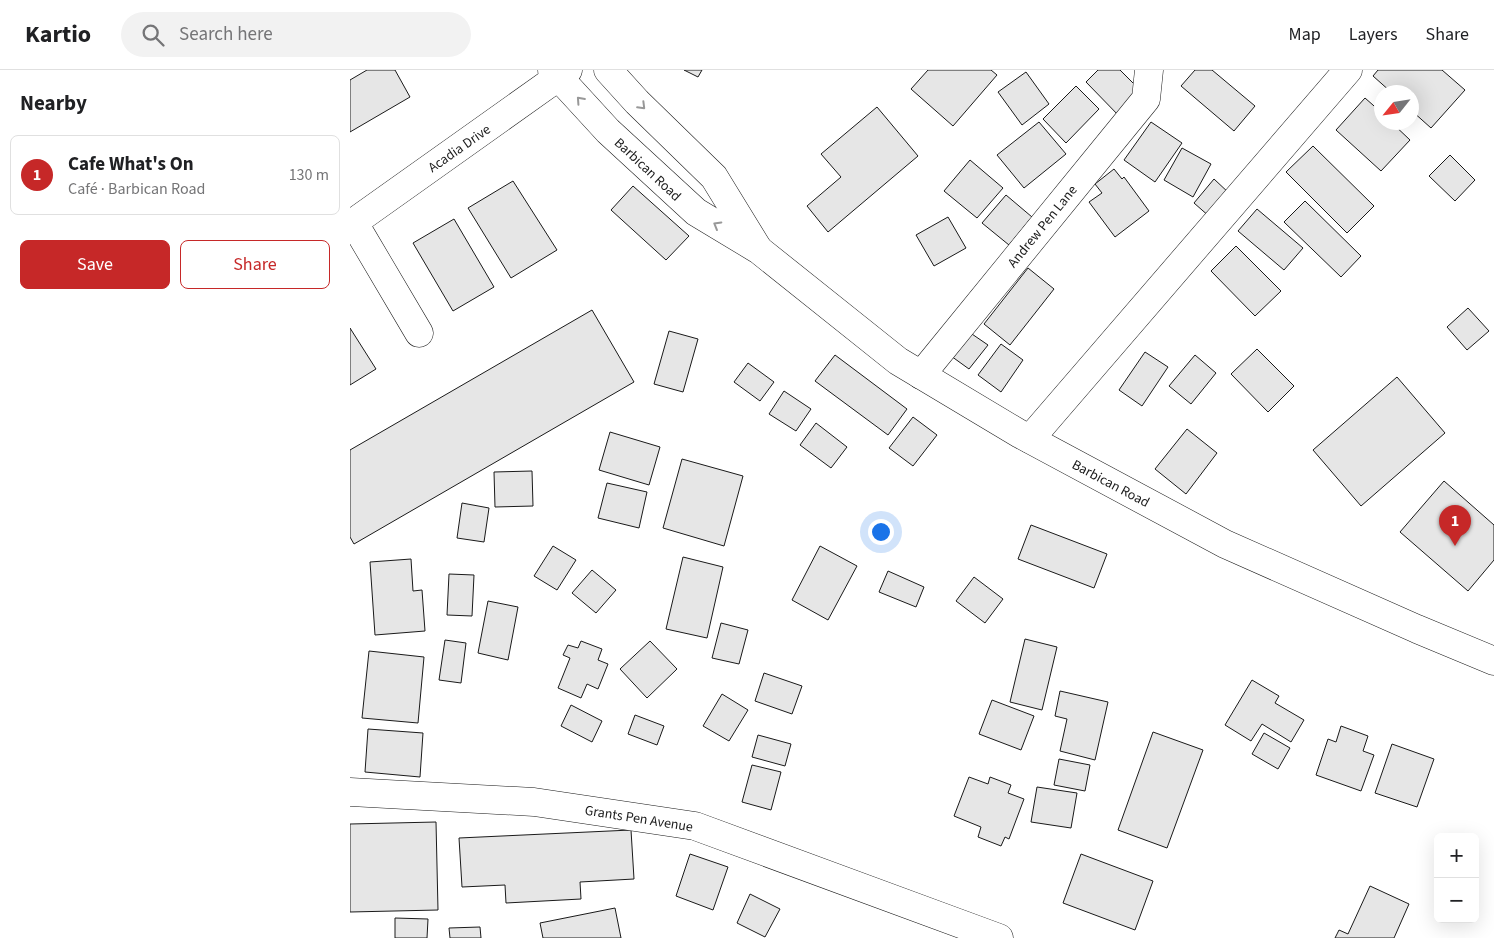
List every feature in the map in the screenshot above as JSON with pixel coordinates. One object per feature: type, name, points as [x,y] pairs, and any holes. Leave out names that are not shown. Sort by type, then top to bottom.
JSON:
[{"type":"street","name":"Barbican Road","points":[[608,70],[714,177],[760,250]]},
{"type":"street","name":"Andrew Pen Lane","points":[[920,375],[1146,98],[1149,70]]},
{"type":"street","points":[[1030,439],[1348,70]]},
{"type":"street","name":"Barbican Road","points":[[560,72],[608,132],[696,212],[760,250],[898,362],[1030,439],[1225,544],[1494,661]]},
{"type":"street","name":"Acadia Drive","points":[[352,224],[560,72]]},
{"type":"street","points":[[352,224],[419,333]]},
{"type":"street","name":"Grants Pen Avenue","points":[[350,792],[534,802],[695,826],[1000,938]]},
{"type":"building","points":[[367,70],[395,70],[410,97],[350,132],[350,80]]},
{"type":"building","points":[[684,70],[702,70],[698,77]]},
{"type":"building","points":[[928,70],[991,70],[997,75],[953,126],[911,89]]},
{"type":"building","points":[[1098,70],[1120,70],[1146,96],[1122,119],[1086,82]]},
{"type":"building","points":[[1195,70],[1212,70],[1255,106],[1234,131],[1181,86]]},
{"type":"building","points":[[1378,70],[1442,70],[1465,90],[1431,128],[1419,117],[1419,85],[1383,85],[1373,76]]},
{"type":"building","points":[[1026,72],[1049,104],[1022,125],[998,92]]},
{"type":"building","points":[[1076,86],[1099,109],[1066,143],[1043,119]]},
{"type":"building","points":[[1365,98],[1374,106],[1374,130],[1399,130],[1410,140],[1381,171],[1336,130]]},
{"type":"building","points":[[877,107],[918,156],[828,232],[807,206],[841,177],[821,154]]},
{"type":"building","points":[[1039,122],[1066,154],[1024,188],[997,155]]},
{"type":"building","points":[[1151,122],[1182,143],[1155,182],[1124,160]]},
{"type":"building","points":[[1313,146],[1374,206],[1347,233],[1286,172]]},
{"type":"building","points":[[1182,148],[1211,164],[1193,197],[1164,180]]},
{"type":"building","points":[[1450,155],[1475,180],[1455,201],[1429,176]]},
{"type":"building","points":[[970,160],[1003,188],[977,218],[944,191]]},
{"type":"building","points":[[1114,169],[1122,179],[1124,177],[1149,211],[1115,237],[1089,202],[1102,193],[1095,184]]},
{"type":"building","points":[[1214,179],[1230,194],[1210,217],[1194,203]]},
{"type":"building","points":[[513,181],[557,250],[511,278],[468,208]]},
{"type":"building","points":[[633,186],[689,236],[666,260],[611,210]]},
{"type":"building","points":[[1006,195],[1032,217],[1009,245],[982,223]]},
{"type":"building","points":[[1305,201],[1361,256],[1341,277],[1284,222]]},
{"type":"building","points":[[1257,209],[1303,248],[1284,270],[1238,231]]},
{"type":"building","points":[[948,217],[966,248],[934,266],[916,235]]},
{"type":"building","points":[[454,219],[494,287],[453,311],[413,243]]},
{"type":"building","points":[[1236,246],[1281,291],[1255,316],[1211,271]]},
{"type":"building","points":[[1028,268],[1054,289],[1010,345],[984,324]]},
{"type":"building","points":[[1468,308],[1489,331],[1467,350],[1447,327]]},
{"type":"building","points":[[592,310],[634,382],[354,544],[350,537],[350,450]]},
{"type":"building","points":[[350,328],[376,369],[350,385]]},
{"type":"building","points":[[669,331],[698,339],[683,392],[654,384]]},
{"type":"building","points":[[969,332],[988,345],[969,369],[951,356]]},
{"type":"building","points":[[1001,344],[1023,360],[1001,392],[978,375]]},
{"type":"building","points":[[1257,349],[1294,386],[1268,412],[1231,374]]},
{"type":"building","points":[[1145,352],[1168,367],[1142,406],[1119,390]]},
{"type":"building","points":[[835,355],[907,409],[888,435],[815,381]]},
{"type":"building","points":[[1195,355],[1216,373],[1191,404],[1169,386]]},
{"type":"building","points":[[748,363],[774,382],[760,401],[734,382]]},
{"type":"building","points":[[1397,377],[1445,433],[1361,506],[1313,450]]},
{"type":"building","points":[[784,391],[811,409],[796,431],[769,414]]},
{"type":"building","points":[[913,417],[937,435],[913,466],[889,448]]},
{"type":"building","points":[[816,423],[847,447],[831,468],[800,445]]},
{"type":"building","points":[[1187,429],[1217,453],[1186,494],[1155,469]]},
{"type":"building","points":[[610,432],[660,447],[649,485],[599,470]]},
{"type":"building","points":[[682,459],[743,476],[724,546],[663,528]]},
{"type":"building","points":[[532,471],[533,506],[495,507],[494,472]]},
{"type":"building","points":[[1444,481],[1494,525],[1494,560],[1468,591],[1400,532]]},
{"type":"building","points":[[607,483],[647,492],[639,528],[598,518]]},
{"type":"building","points":[[462,503],[489,508],[484,542],[457,538]]},
{"type":"building","points":[[1031,525],[1107,554],[1094,588],[1018,559]]},
{"type":"building","points":[[553,546],[576,560],[557,590],[534,576]]},
{"type":"building","points":[[820,546],[857,566],[828,620],[792,600]]},
{"type":"building","points":[[683,557],[723,567],[707,638],[666,629]]},
{"type":"building","points":[[411,559],[413,591],[422,590],[425,631],[375,635],[370,562]]},
{"type":"building","points":[[592,570],[616,590],[596,613],[572,593]]},
{"type":"building","points":[[888,571],[924,587],[916,607],[879,592]]},
{"type":"building","points":[[449,574],[474,575],[472,616],[447,615]]},
{"type":"building","points":[[974,577],[1003,599],[985,623],[956,601]]},
{"type":"building","points":[[488,601],[518,607],[508,660],[478,653]]},
{"type":"building","points":[[721,623],[748,630],[739,664],[712,658]]},
{"type":"building","points":[[1025,639],[1057,647],[1042,710],[1010,702]]},
{"type":"building","points":[[445,640],[466,643],[461,683],[439,680]]},
{"type":"building","points":[[581,641],[602,649],[598,660],[608,664],[598,689],[587,684],[581,698],[558,688],[570,658],[563,655],[568,645],[578,648]]},
{"type":"building","points":[[650,641],[677,669],[647,698],[620,669]]},
{"type":"building","points":[[369,651],[424,657],[418,723],[362,718]]},
{"type":"building","points":[[764,673],[802,686],[792,714],[755,701]]},
{"type":"building","points":[[1252,680],[1279,696],[1275,703],[1304,720],[1291,742],[1262,724],[1251,741],[1225,725]]},
{"type":"building","points":[[1060,691],[1108,702],[1095,760],[1060,751],[1067,719],[1055,716]]},
{"type":"building","points":[[722,694],[748,710],[729,741],[703,726]]},
{"type":"building","points":[[992,700],[1034,716],[1021,750],[979,734]]},
{"type":"building","points":[[571,705],[602,721],[592,742],[561,726]]},
{"type":"building","points":[[635,715],[664,726],[657,745],[628,734]]},
{"type":"building","points":[[1341,726],[1368,736],[1363,751],[1374,755],[1361,791],[1316,775],[1328,739],[1336,742]]},
{"type":"building","points":[[368,729],[423,733],[420,777],[365,772]]},
{"type":"building","points":[[1153,732],[1203,750],[1167,848],[1118,830]]},
{"type":"building","points":[[1264,733],[1290,748],[1278,769],[1252,754]]},
{"type":"building","points":[[758,735],[791,744],[785,766],[752,757]]},
{"type":"building","points":[[1392,744],[1434,759],[1417,807],[1375,793]]},
{"type":"building","points":[[1059,759],[1090,765],[1085,791],[1054,785]]},
{"type":"building","points":[[752,765],[781,772],[771,810],[742,802]]},
{"type":"building","points":[[969,777],[988,784],[990,777],[1011,785],[1008,793],[1024,799],[1009,839],[1005,837],[1001,846],[978,837],[981,827],[954,816]]},
{"type":"building","points":[[1037,787],[1077,793],[1071,828],[1031,822]]},
{"type":"building","points":[[436,822],[438,910],[350,912],[350,824]]},
{"type":"building","points":[[631,830],[634,879],[580,882],[581,899],[506,903],[505,885],[462,887],[459,838]]},
{"type":"building","points":[[690,854],[728,867],[713,910],[676,896]]},
{"type":"building","points":[[1081,854],[1153,881],[1135,930],[1063,903]]},
{"type":"building","points":[[1370,886],[1409,904],[1394,938],[1335,938],[1339,930],[1348,934]]},
{"type":"building","points":[[750,894],[780,909],[765,937],[737,923]]},
{"type":"building","points":[[615,908],[621,938],[543,938],[540,923]]},
{"type":"building","points":[[395,918],[428,919],[427,938],[395,938]]},
{"type":"building","points":[[480,927],[481,938],[450,938],[449,928]]},
{"type":"place","name":"Cafe What's On","points":[[1455,546]]}]
